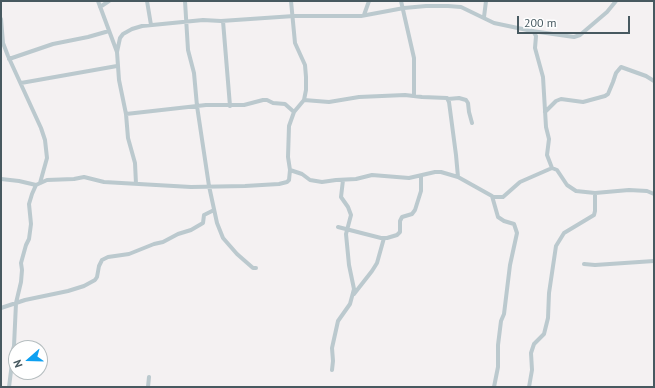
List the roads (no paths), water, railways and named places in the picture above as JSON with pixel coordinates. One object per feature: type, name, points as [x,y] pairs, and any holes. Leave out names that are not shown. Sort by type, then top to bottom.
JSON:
[{"type":"street","points":[[98,1],[117,52],[128,138],[135,163],[136,184]]},
{"type":"street","points":[[100,7],[109,1]]},
{"type":"street","points":[[147,1],[151,25]]},
{"type":"street","points":[[185,1],[188,50],[194,73],[197,106],[209,186],[217,223],[223,238],[237,254],[256,268]]},
{"type":"street","points":[[1,179],[19,180],[26,183],[38,184],[50,180],[84,177],[104,182],[191,187],[284,184],[289,180],[290,170],[288,132],[290,121],[294,112],[304,100],[306,90],[304,63],[295,43],[294,16],[291,1]]},
{"type":"street","points":[[364,15],[369,1]]},
{"type":"street","points":[[401,1],[404,8],[414,58],[414,96]]},
{"type":"street","points":[[484,18],[486,1]]},
{"type":"street","points":[[117,52],[120,38],[123,34],[142,26],[203,20],[223,21],[294,16],[364,15],[404,8],[448,3],[468,9],[494,23],[571,38],[577,36],[607,12],[616,1]]},
{"type":"street","points":[[1,19],[3,43],[41,128],[47,148],[47,158],[29,204],[31,224],[29,238],[22,259],[21,282],[16,303],[9,387]]},
{"type":"street","points":[[223,21],[230,106]]},
{"type":"street","points":[[9,59],[53,44],[109,31]]},
{"type":"street","points":[[532,31],[536,36],[535,48],[543,77],[545,112],[549,141],[546,155],[552,168],[557,170],[565,183],[576,191],[595,193],[629,190],[647,191],[654,194]]},
{"type":"street","points":[[113,40],[120,38]]},
{"type":"street","points":[[21,83],[118,66]]},
{"type":"street","points":[[545,112],[556,101],[561,99],[583,102],[605,96],[610,88],[616,72],[621,67],[646,76],[654,81]]},
{"type":"street","points":[[304,100],[325,102],[405,94],[414,96],[443,97],[448,99],[459,98],[467,101],[472,123]]},
{"type":"street","points":[[448,99],[458,177]]},
{"type":"street","points":[[126,114],[197,106],[244,105],[267,100],[273,103],[285,104],[294,112]]},
{"type":"street","points":[[290,170],[302,174],[310,180],[316,182],[356,179],[372,175],[406,178],[421,176],[438,171],[449,173],[458,177],[493,197],[503,197],[520,182],[552,168]]},
{"type":"street","points":[[338,227],[384,238],[397,235],[400,232],[400,221],[402,217],[411,214],[415,210],[421,191],[421,176]]},
{"type":"street","points":[[332,370],[332,348],[338,321],[348,308],[354,289],[346,229],[351,215],[348,207],[341,197],[343,180]]},
{"type":"street","points":[[26,183],[31,189],[32,194]]},
{"type":"street","points":[[529,387],[532,370],[531,353],[534,344],[544,334],[549,314],[549,293],[556,246],[564,233],[594,215],[595,193]]},
{"type":"street","points":[[493,197],[498,217],[504,221],[514,224],[517,233],[510,265],[505,310],[498,346],[498,367],[494,387]]},
{"type":"street","points":[[1,308],[84,286],[95,280],[102,260],[108,257],[129,254],[191,230],[203,223],[204,215],[214,210]]},
{"type":"street","points":[[353,294],[377,263],[384,238]]},
{"type":"street","points":[[584,264],[595,265],[654,261]]},
{"type":"street","points":[[148,387],[150,377]]}]
